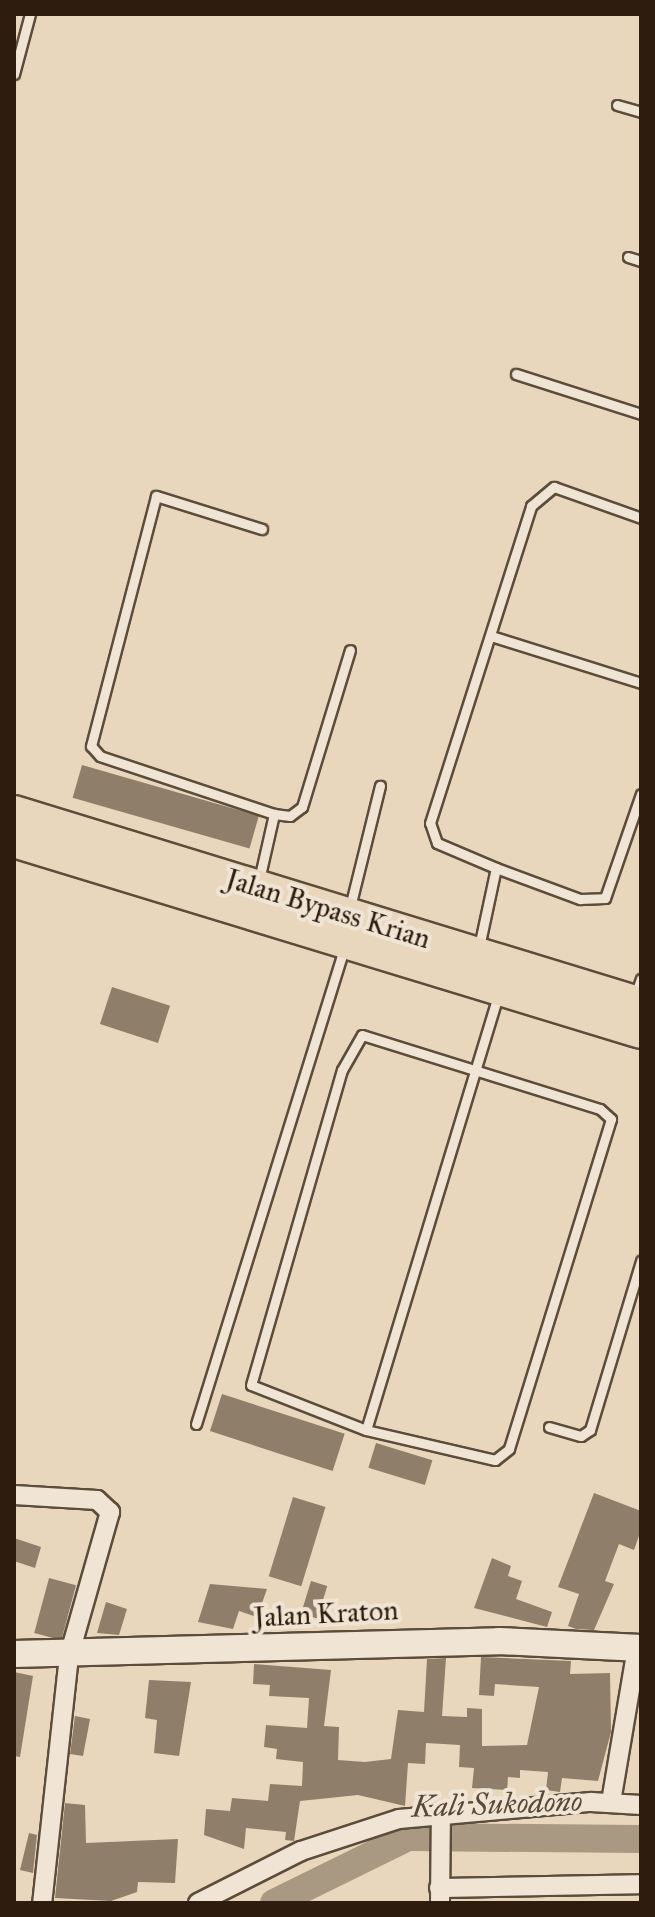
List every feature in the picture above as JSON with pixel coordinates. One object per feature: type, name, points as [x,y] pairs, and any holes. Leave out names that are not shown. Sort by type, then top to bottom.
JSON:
[{"type":"highway","name":"Jalan Bypass Krian","points":[[14,813],[257,888],[347,928],[502,986],[639,1004]]},
{"type":"highway","name":"Jalan Bypass Krian","points":[[14,840],[347,928],[477,953],[639,1004]]},
{"type":"street","points":[[14,1495],[97,1500],[110,1512],[69,1656],[42,1903]]},
{"type":"street","name":"Jalan Kraton","points":[[14,1654],[69,1656],[429,1642],[639,1648]]},
{"type":"street","points":[[611,1802],[639,1648]]},
{"type":"street","points":[[198,1903],[322,1843],[441,1821],[611,1802],[641,1805]]},
{"type":"street","points":[[441,1821],[439,1890],[641,1884]]},
{"type":"lane","points":[[14,74],[30,14]]},
{"type":"lane","points":[[617,105],[641,112]]},
{"type":"lane","points":[[628,257],[641,261]]},
{"type":"lane","points":[[516,374],[641,414]]},
{"type":"lane","points":[[641,518],[554,487],[540,492],[430,823],[437,843],[496,868],[601,901],[611,892],[641,794]]},
{"type":"lane","points":[[262,529],[154,498],[91,746],[100,756],[274,814],[290,816],[302,807],[350,650]]},
{"type":"lane","points":[[491,636],[641,683]]},
{"type":"lane","points":[[196,1424],[347,928],[380,786]]},
{"type":"lane","points":[[257,888],[274,814]]},
{"type":"lane","points":[[477,953],[496,868]]},
{"type":"lane","points":[[366,1430],[478,1075],[502,986]]},
{"type":"lane","points":[[362,1035],[478,1075],[600,1109],[611,1119],[509,1449],[481,1461],[366,1430],[260,1393],[250,1377],[342,1070],[362,1035]]},
{"type":"lane","points":[[549,1427],[581,1436],[590,1430],[641,1261]]},
{"type":"building","points":[[82,765],[259,816],[250,848],[73,798]]},
{"type":"building","points":[[112,987],[170,1006],[158,1043],[100,1024]]},
{"type":"building","points":[[222,1394],[345,1434],[333,1471],[210,1431]]},
{"type":"building","points":[[376,1443],[432,1460],[425,1485],[368,1468]]},
{"type":"building","points":[[594,1493],[641,1511],[641,1530],[634,1550],[619,1544],[605,1581],[614,1584],[594,1630],[576,1629],[568,1626],[579,1594],[558,1587]]},
{"type":"building","points":[[293,1497],[326,1507],[301,1586],[269,1576]]},
{"type":"building","points":[[14,1538],[41,1547],[35,1568],[14,1561]]},
{"type":"building","points":[[492,1558],[511,1566],[508,1576],[522,1581],[516,1599],[552,1612],[547,1627],[474,1608]]},
{"type":"building","points":[[49,1578],[76,1585],[61,1640],[34,1633]]},
{"type":"building","points":[[311,1581],[327,1586],[317,1618],[301,1614]]},
{"type":"building","points":[[210,1584],[267,1589],[257,1617],[239,1611],[233,1629],[198,1622]]},
{"type":"building","points":[[106,1602],[127,1609],[119,1635],[97,1633]]},
{"type":"building","points":[[481,1657],[571,1661],[570,1674],[610,1673],[611,1732],[598,1781],[562,1778],[560,1792],[546,1790],[548,1772],[520,1770],[520,1778],[508,1777],[507,1790],[472,1788],[474,1768],[459,1767],[460,1745],[426,1743],[425,1764],[408,1763],[405,1806],[358,1795],[300,1801],[294,1841],[285,1840],[286,1832],[246,1828],[244,1849],[204,1835],[206,1809],[230,1811],[232,1798],[268,1801],[270,1784],[302,1786],[303,1762],[276,1759],[277,1749],[264,1747],[266,1725],[307,1728],[309,1698],[269,1696],[270,1685],[253,1684],[254,1664],[331,1670],[324,1726],[339,1727],[338,1760],[365,1762],[391,1759],[398,1710],[424,1712],[427,1659],[446,1658],[442,1716],[467,1717],[467,1708],[482,1709],[482,1746],[527,1745],[539,1687],[495,1684],[494,1696],[479,1695]]},
{"type":"building","points":[[14,1672],[33,1676],[20,1757],[14,1756]]},
{"type":"building","points":[[149,1680],[191,1682],[179,1756],[154,1753],[157,1720],[145,1718]]},
{"type":"building","points":[[75,1716],[90,1719],[83,1756],[70,1754]]},
{"type":"building","points":[[65,1803],[85,1805],[86,1843],[178,1839],[175,1883],[138,1882],[137,1892],[111,1901],[55,1898]]},
{"type":"building","points":[[29,1833],[37,1835],[33,1873],[20,1870]]},
{"type":"waterway","name":"Kali Sukodono","points":[[274,1903],[408,1837],[641,1839]]}]
